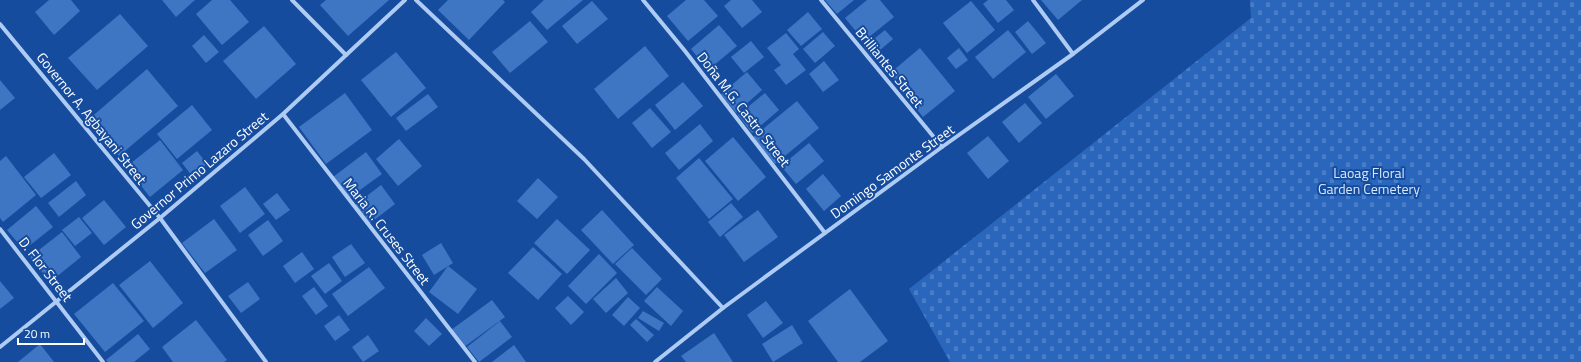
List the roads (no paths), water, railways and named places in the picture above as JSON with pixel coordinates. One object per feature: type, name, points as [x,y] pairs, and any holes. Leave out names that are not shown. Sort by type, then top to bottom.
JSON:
[{"type":"street","points":[[292,0],[346,55]]},
{"type":"street","name":"Governor Primo Lazaro Street","points":[[0,347],[160,218],[282,114],[405,0]]},
{"type":"street","points":[[416,0],[584,159],[724,308]]},
{"type":"street","name":"Doña M.G. Castro Street","points":[[643,0],[685,51],[825,233]]},
{"type":"street","name":"Brilliantes Street","points":[[821,0],[942,147]]},
{"type":"street","points":[[1033,0],[1073,54]]},
{"type":"street","name":"Domingo Samonte Street","points":[[655,362],[724,308],[825,233],[942,147],[1073,54],[1143,0]]},
{"type":"street","name":"Governor A. Agbayani Street","points":[[0,24],[160,218],[266,362]]},
{"type":"street","name":"Maria R. Cruses Street","points":[[282,114],[475,362]]},
{"type":"street","name":"D. Flor Street","points":[[0,229],[103,362]]},
{"type":"park label","name":"Laoag Floral Garden Cemetery","points":[[1369,180]]}]
